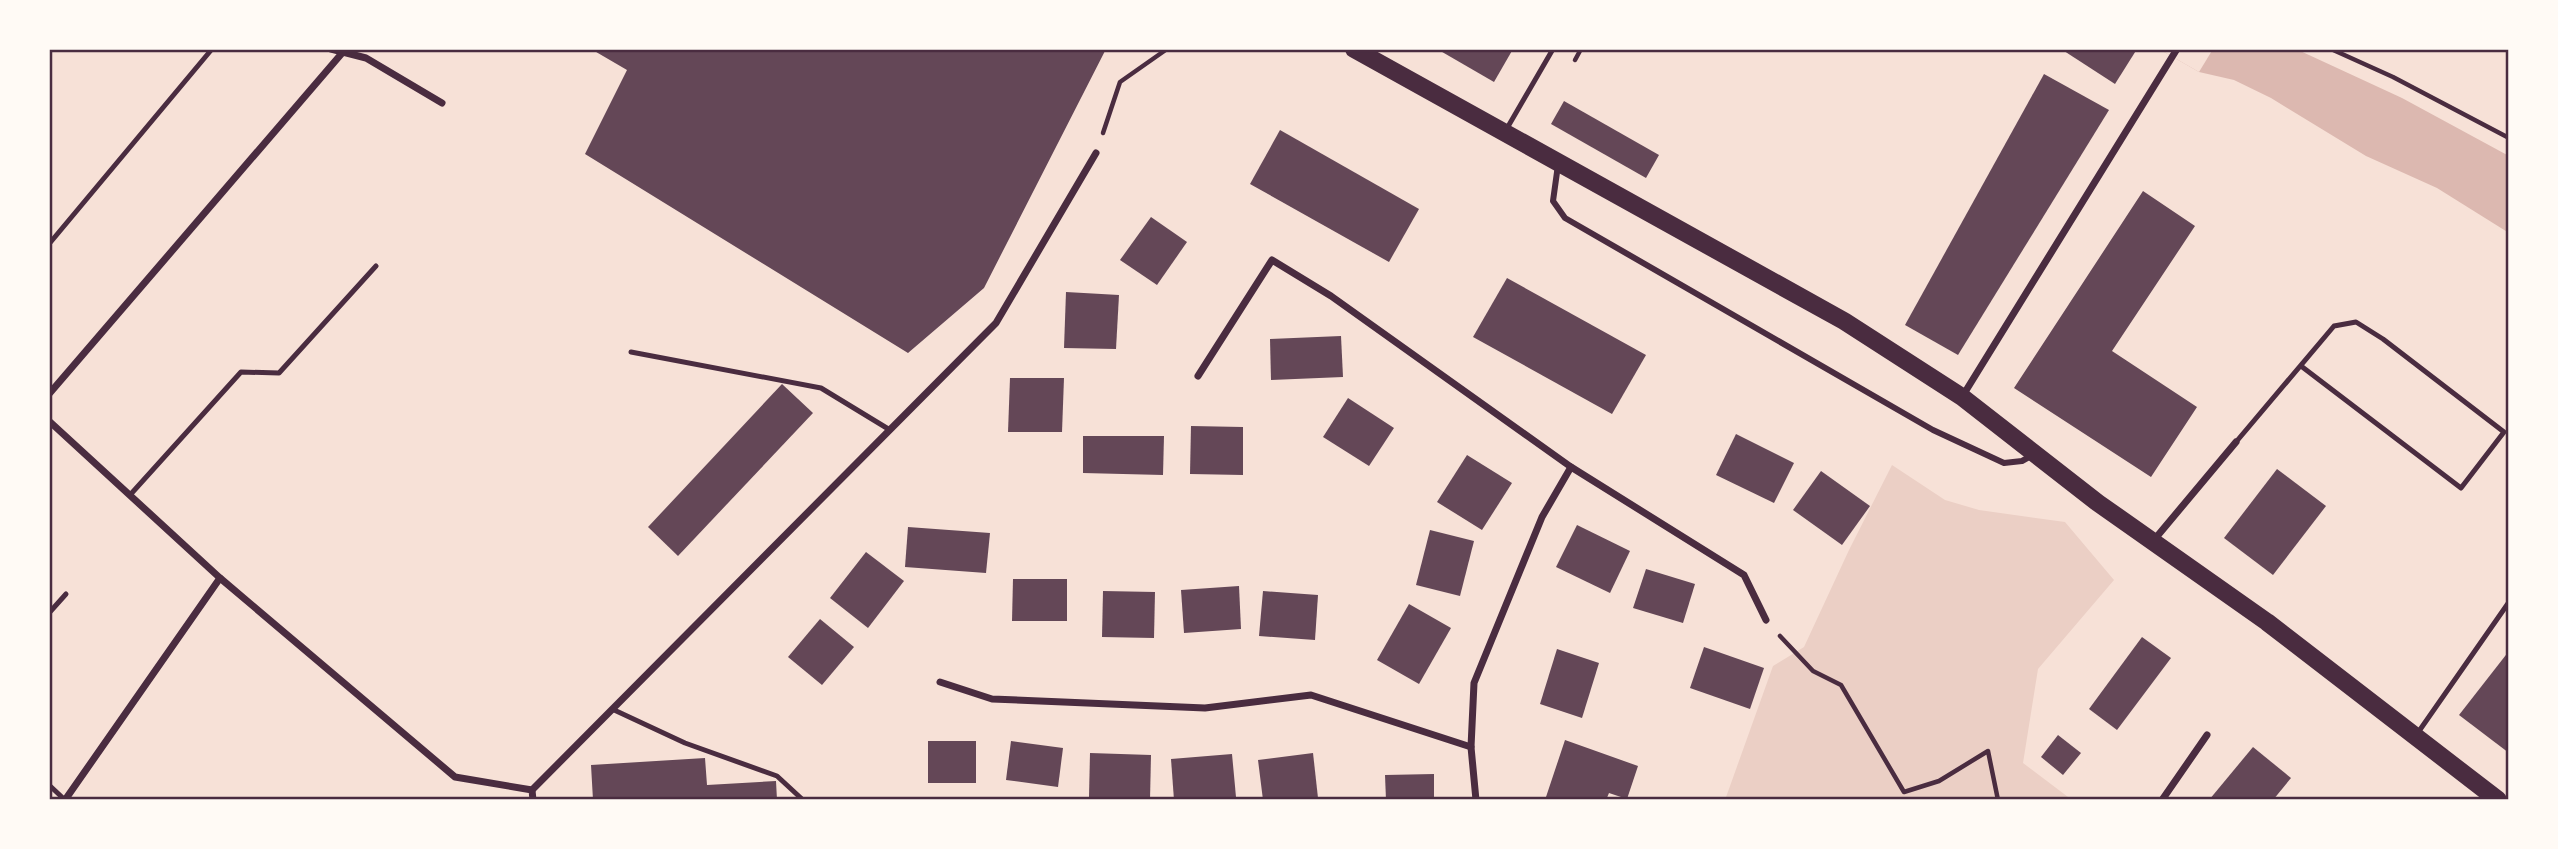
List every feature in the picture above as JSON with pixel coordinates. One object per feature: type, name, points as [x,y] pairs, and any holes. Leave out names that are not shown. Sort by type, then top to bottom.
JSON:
[{"type":"main road","points":[[1354,49],[1843,321],[1962,397],[2098,503],[2267,622],[2498,800]]},
{"type":"street","points":[[331,49],[366,58],[442,103]]},
{"type":"street","points":[[366,58],[369,49]]},
{"type":"street","points":[[1962,397],[2177,49]]},
{"type":"street","points":[[49,394],[343,52]]},
{"type":"street","points":[[532,790],[996,323],[1096,153]]},
{"type":"street","points":[[1558,163],[1553,201],[1565,218],[1933,430],[2004,463],[2022,461],[2034,454]]},
{"type":"street","points":[[1198,376],[1272,260],[1331,296],[1571,467],[1744,575],[1766,620]]},
{"type":"street","points":[[49,421],[220,578],[455,777],[532,790]]},
{"type":"street","points":[[2154,540],[2236,442]]},
{"type":"street","points":[[1476,800],[1471,747],[1474,683],[1542,517],[1571,467]]},
{"type":"street","points":[[65,800],[220,578]]},
{"type":"street","points":[[940,682],[992,699],[1205,708],[1311,695],[1471,747]]},
{"type":"street","points":[[2162,800],[2207,735]]},
{"type":"street","points":[[532,790],[533,800]]},
{"type":"lane","points":[[49,244],[212,49]]},
{"type":"lane","points":[[1504,133],[1553,49]]},
{"type":"lane","points":[[130,495],[241,372],[279,373],[376,266]]},
{"type":"lane","points":[[2236,442],[2334,326],[2356,322],[2383,339],[2504,432],[2461,488],[2301,366]]},
{"type":"lane","points":[[631,352],[821,388],[890,430]]},
{"type":"lane","points":[[49,613],[66,594]]},
{"type":"lane","points":[[2415,737],[2509,602]]},
{"type":"lane","points":[[612,709],[685,743],[777,776],[803,800]]},
{"type":"lane","points":[[49,785],[65,800]]},
{"type":"path","points":[[1096,153],[1120,82],[1167,49]]},
{"type":"path","points":[[2331,49],[2393,77],[2509,138]]},
{"type":"path","points":[[1766,620],[1813,671],[1841,685],[1904,792],[1939,781],[1988,751],[1998,800]]},
{"type":"shaded area","points":[[2159,49],[2296,49],[2402,98],[2509,156],[2509,233],[2437,188],[2366,156],[2271,98],[2234,80],[2199,72]]},
{"type":"shaded area","points":[[1892,465],[1945,500],[1979,510],[2065,522],[2114,580],[2038,669],[2023,763],[2072,800],[1725,800],[1773,666],[1804,647]]},
{"type":"pier","points":[[2159,49],[2213,49],[2199,72]]},
{"type":"building","points":[[591,49],[1106,49],[984,288],[908,353],[585,154],[627,70]]},
{"type":"building","points":[[1437,49],[1513,49],[1494,82]]},
{"type":"building","points":[[2061,49],[2137,49],[2115,84]]},
{"type":"building","points":[[2044,74],[2109,110],[1958,355],[1905,325]]},
{"type":"building","points":[[1564,101],[1659,155],[1646,178],[1551,124]]},
{"type":"building","points":[[1280,130],[1419,209],[1389,262],[1250,184]]},
{"type":"building","points":[[2143,191],[2195,226],[2112,351],[2197,407],[2151,477],[2014,388]]},
{"type":"building","points":[[1151,217],[1187,242],[1157,285],[1120,260]]},
{"type":"building","points":[[1507,278],[1646,355],[1612,414],[1473,337]]},
{"type":"building","points":[[1066,292],[1119,295],[1116,349],[1064,348]]},
{"type":"building","points":[[1341,336],[1343,377],[1271,380],[1270,339]]},
{"type":"building","points":[[1010,378],[1064,378],[1062,432],[1008,432]]},
{"type":"building","points":[[782,384],[813,413],[678,556],[648,527]]},
{"type":"building","points":[[1348,398],[1394,428],[1369,466],[1323,437]]},
{"type":"building","points":[[1191,426],[1243,427],[1243,475],[1190,474]]},
{"type":"building","points":[[1736,434],[1794,463],[1774,503],[1716,475]]},
{"type":"building","points":[[1083,436],[1164,436],[1163,475],[1083,473]]},
{"type":"building","points":[[1467,455],[1512,483],[1482,530],[1437,502]]},
{"type":"building","points":[[2277,469],[2326,506],[2273,575],[2224,538]]},
{"type":"building","points":[[1821,471],[1870,506],[1842,545],[1793,510]]},
{"type":"building","points":[[1577,525],[1630,551],[1610,593],[1556,567]]},
{"type":"building","points":[[908,527],[990,533],[986,573],[905,567]]},
{"type":"building","points":[[1430,530],[1474,541],[1460,596],[1416,585]]},
{"type":"building","points":[[866,552],[904,581],[868,628],[830,598]]},
{"type":"building","points":[[1646,569],[1695,584],[1683,623],[1633,608]]},
{"type":"building","points":[[1013,579],[1067,579],[1067,621],[1012,621]]},
{"type":"building","points":[[1239,586],[1241,629],[1184,633],[1181,590]]},
{"type":"building","points":[[1103,591],[1155,592],[1154,638],[1102,637]]},
{"type":"building","points":[[1263,591],[1318,595],[1315,640],[1259,636]]},
{"type":"building","points":[[1409,604],[1451,628],[1419,684],[1377,660]]},
{"type":"building","points":[[820,619],[854,647],[822,685],[788,657]]},
{"type":"building","points":[[2142,637],[2171,658],[2117,730],[2089,709]]},
{"type":"building","points":[[1704,647],[1764,668],[1750,709],[1690,688]]},
{"type":"building","points":[[1557,649],[1599,663],[1582,718],[1540,704]]},
{"type":"building","points":[[2509,651],[2509,753],[2459,715]]},
{"type":"building","points":[[2058,735],[2081,753],[2063,775],[2041,757]]},
{"type":"building","points":[[1565,740],[1638,766],[1627,799],[1609,793],[1606,800],[1555,800],[1546,797]]},
{"type":"building","points":[[928,741],[976,741],[976,783],[928,783]]},
{"type":"building","points":[[1011,741],[1063,748],[1058,787],[1006,780]]},
{"type":"building","points":[[2253,747],[2291,778],[2273,800],[2209,800]]},
{"type":"building","points":[[1090,753],[1151,755],[1150,800],[1089,797]]},
{"type":"building","points":[[1313,753],[1318,798],[1263,800],[1258,760]]},
{"type":"building","points":[[1232,754],[1236,797],[1174,800],[1171,759]]},
{"type":"building","points":[[705,758],[707,785],[776,781],[777,800],[593,800],[591,765]]},
{"type":"building","points":[[1434,774],[1434,800],[1386,800],[1385,775]]}]
